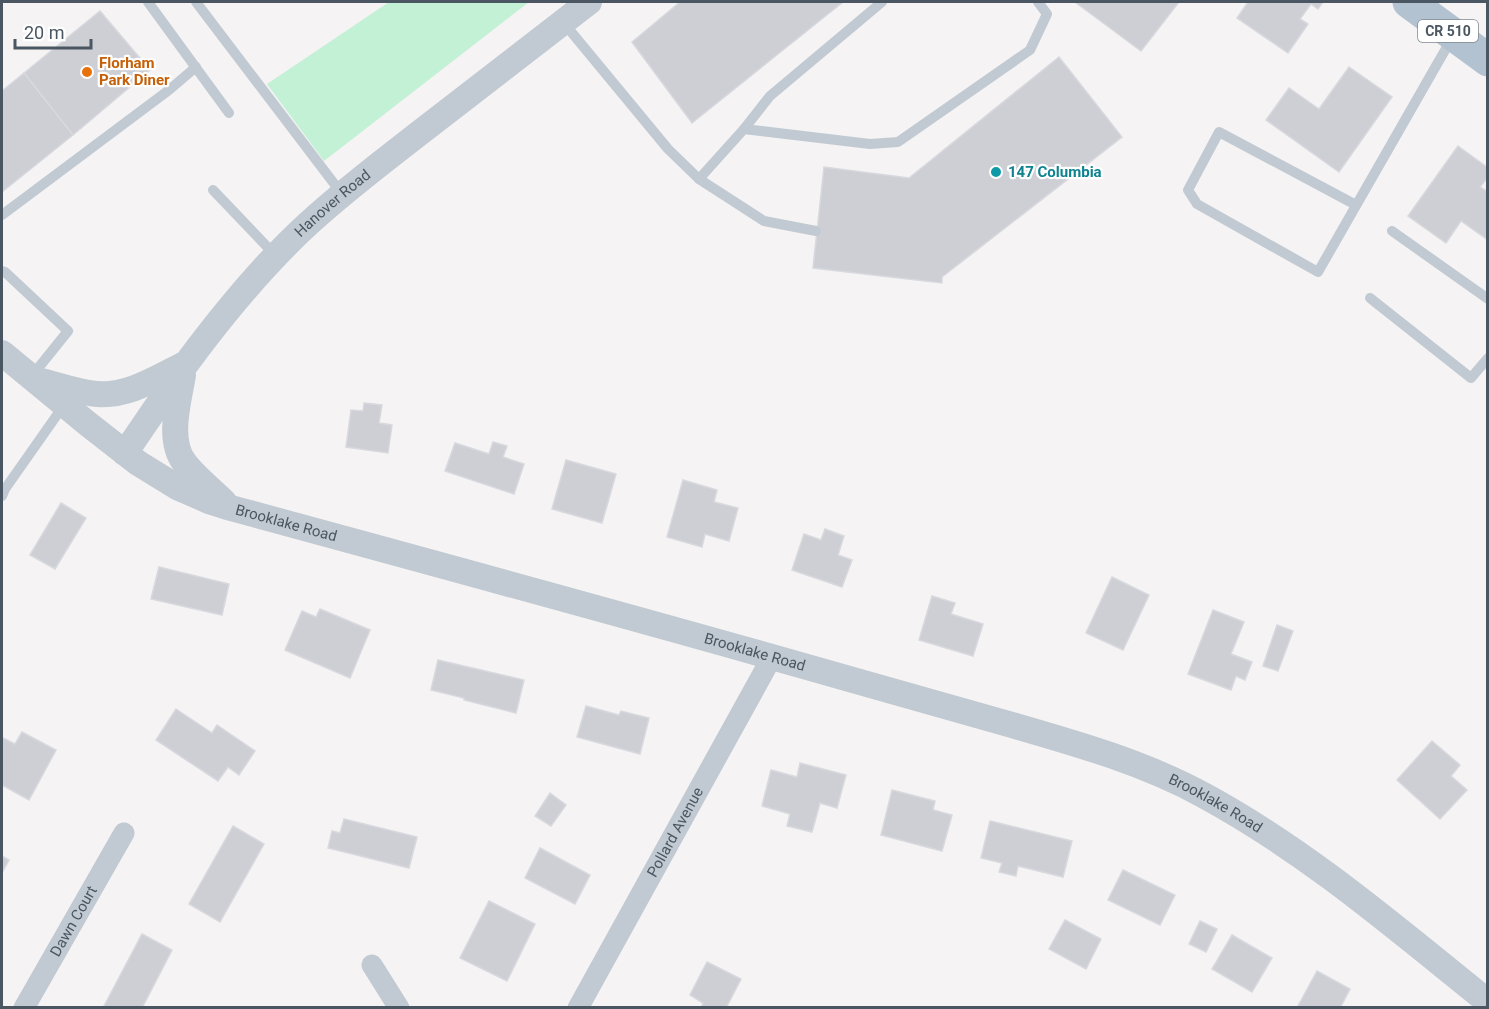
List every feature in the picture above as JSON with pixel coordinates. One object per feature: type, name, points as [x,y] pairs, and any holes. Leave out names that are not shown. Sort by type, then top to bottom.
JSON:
[{"type":"main road","name":"CR 510","points":[[1409,2],[1488,60]]},
{"type":"street","name":"Hanover Road","points":[[125,453],[184,364],[230,307],[276,256],[342,194],[589,2]]},
{"type":"street","name":"Brooklake Road","points":[[2,353],[64,405],[157,476],[209,501],[1081,745],[1146,768],[1204,795],[1281,841],[1342,884],[1488,1002]]},
{"type":"street","points":[[31,378],[87,393],[110,394],[133,389],[184,364]]},
{"type":"street","points":[[184,364],[176,419],[178,451],[183,462],[231,508]]},
{"type":"street","name":"Pollard Avenue","points":[[578,1008],[772,657]]},
{"type":"street","name":"Dawn Court","points":[[24,1008],[123,833]]},
{"type":"street","points":[[372,965],[399,1008]]},
{"type":"lane","points":[[148,2],[229,113]]},
{"type":"lane","points":[[196,2],[342,194]]},
{"type":"lane","points":[[699,179],[770,96],[882,2]]},
{"type":"lane","points":[[744,129],[870,144],[898,142],[1030,50],[1047,14],[1038,2]]},
{"type":"lane","points":[[562,22],[668,149],[699,179],[764,221],[816,231]]},
{"type":"lane","points":[[1356,205],[1219,132],[1188,190],[1197,204],[1318,272],[1454,35]]},
{"type":"lane","points":[[2,215],[169,90],[196,67]]},
{"type":"lane","points":[[213,190],[276,256]]},
{"type":"lane","points":[[1392,231],[1488,299]]},
{"type":"lane","points":[[2,271],[68,331],[31,378]]},
{"type":"lane","points":[[1370,298],[1471,378],[1488,358]]},
{"type":"lane","points":[[2,496],[64,405]]},
{"type":"green space","points":[[389,2],[529,2],[324,161],[267,84]]},
{"type":"building","points":[[680,2],[843,2],[692,123],[632,42]]},
{"type":"building","points":[[1075,2],[1179,2],[1141,51]]},
{"type":"building","points":[[1248,2],[1323,2],[1318,9],[1311,4],[1300,19],[1308,24],[1288,53],[1237,18]]},
{"type":"building","name":"Florham Park Diner","points":[[100,11],[150,70],[73,135],[24,73]]},
{"type":"building","name":"147 Columbia","points":[[1059,57],[1122,137],[942,277],[942,283],[813,268],[824,167],[909,178]]},
{"type":"building","points":[[1349,67],[1392,97],[1339,172],[1266,120],[1289,88],[1319,109]]},
{"type":"building","points":[[24,73],[73,135],[2,192],[2,91]]},
{"type":"building","points":[[1458,146],[1488,168],[1488,177],[1480,187],[1488,192],[1488,240],[1461,221],[1446,243],[1408,216]]},
{"type":"building","points":[[364,403],[382,405],[379,423],[392,425],[388,453],[346,447],[351,410],[363,411]]},
{"type":"building","points":[[493,442],[507,446],[503,457],[524,464],[514,494],[445,471],[455,443],[489,454]]},
{"type":"building","points":[[566,460],[616,474],[602,523],[552,509]]},
{"type":"building","points":[[683,480],[717,490],[714,502],[738,508],[729,541],[705,534],[702,547],[667,537]]},
{"type":"building","points":[[61,503],[86,518],[55,569],[30,555]]},
{"type":"building","points":[[825,529],[844,536],[838,555],[852,560],[842,587],[792,570],[804,534],[821,540]]},
{"type":"building","points":[[159,567],[229,584],[222,615],[151,599]]},
{"type":"building","points":[[1112,577],[1149,595],[1123,650],[1086,633]]},
{"type":"building","points":[[932,596],[955,603],[951,614],[983,624],[973,656],[919,640]]},
{"type":"building","points":[[320,609],[370,630],[350,678],[285,650],[302,611],[316,617]]},
{"type":"building","points":[[1213,610],[1244,622],[1231,654],[1252,662],[1245,680],[1236,676],[1231,690],[1188,674]]},
{"type":"building","points":[[1277,625],[1293,631],[1278,671],[1263,666]]},
{"type":"building","points":[[438,660],[524,680],[516,713],[431,690]]},
{"type":"building","points":[[586,706],[619,715],[621,711],[649,718],[640,754],[577,737]]},
{"type":"building","points":[[176,709],[212,733],[217,725],[255,751],[239,775],[228,767],[218,781],[156,740]]},
{"type":"building","points":[[22,732],[56,750],[29,800],[2,785],[2,740],[3,738],[15,744]]},
{"type":"building","points":[[1432,741],[1460,765],[1451,776],[1467,790],[1440,819],[1397,780]]},
{"type":"building","points":[[800,763],[846,775],[837,808],[820,803],[812,832],[787,826],[790,814],[762,806],[771,770],[797,777]]},
{"type":"building","points":[[892,790],[935,801],[933,810],[952,815],[942,851],[881,835]]},
{"type":"building","points":[[550,793],[566,805],[551,826],[535,816]]},
{"type":"building","points":[[344,819],[417,837],[409,868],[328,848],[332,831],[340,833]]},
{"type":"building","points":[[990,821],[1072,841],[1063,877],[1018,866],[1016,876],[999,872],[1002,863],[981,858]]},
{"type":"building","points":[[233,826],[264,844],[220,922],[189,904]]},
{"type":"building","points":[[540,848],[590,875],[575,904],[525,878]]},
{"type":"building","points":[[2,856],[9,860],[2,873]]},
{"type":"building","points":[[1123,870],[1175,895],[1160,925],[1108,900]]},
{"type":"building","points":[[489,901],[535,924],[507,981],[460,958]]},
{"type":"building","points":[[1065,920],[1101,939],[1086,969],[1049,949]]},
{"type":"building","points":[[1200,921],[1217,929],[1206,952],[1189,944]]},
{"type":"building","points":[[142,934],[172,950],[142,1008],[103,1008]]},
{"type":"building","points":[[1232,935],[1272,958],[1252,992],[1212,969]]},
{"type":"building","points":[[707,962],[741,979],[726,1008],[701,1008],[703,1003],[690,995]]},
{"type":"building","points":[[1317,971],[1350,989],[1340,1008],[1297,1008]]},
{"type":"place","name":"Florham Park Diner","points":[[87,72]]},
{"type":"place","name":"147 Columbia","points":[[996,172]]}]
